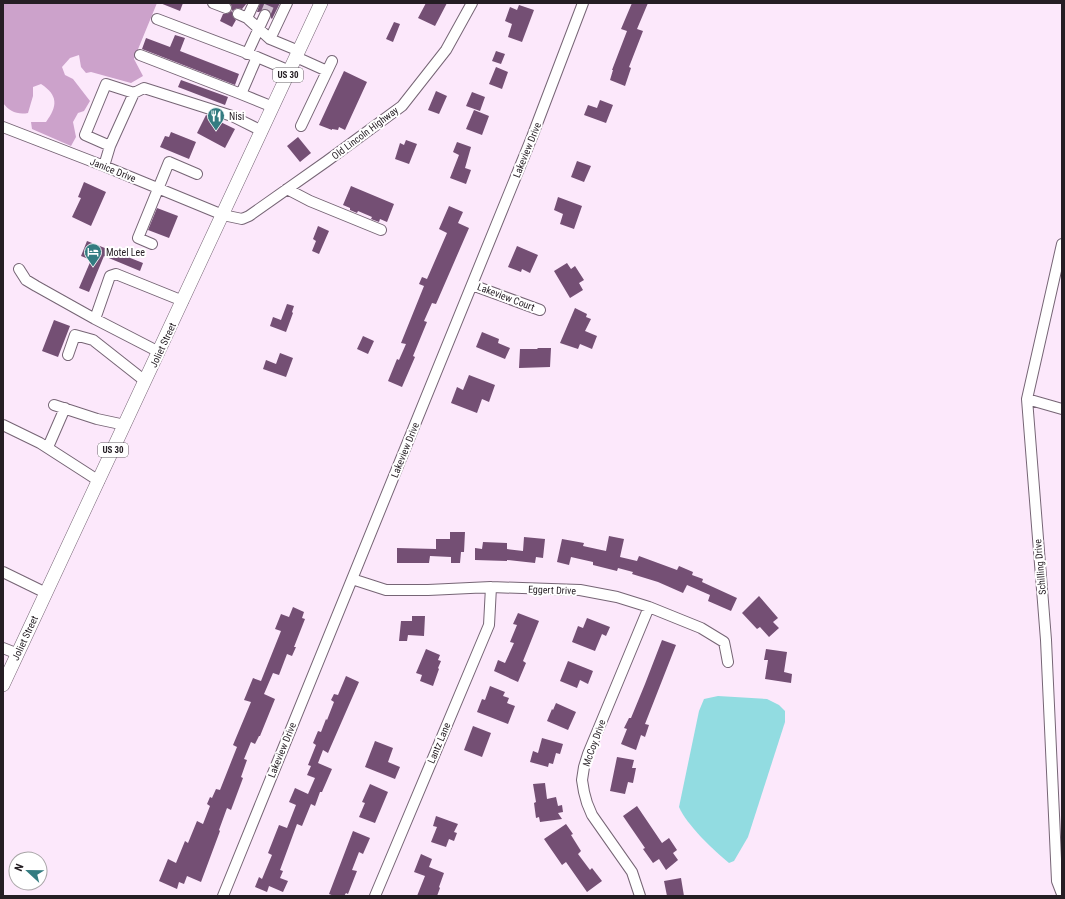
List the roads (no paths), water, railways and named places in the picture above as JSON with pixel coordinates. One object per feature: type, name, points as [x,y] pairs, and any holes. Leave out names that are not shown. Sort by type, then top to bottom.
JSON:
[{"type":"main road","name":"Joliet Street","points":[[4,683],[321,3]]},
{"type":"street","points":[[254,3],[243,16],[258,29],[270,39],[297,54],[329,66],[301,126]]},
{"type":"street","points":[[270,39],[287,3]]},
{"type":"street","name":"Old Lincoln Highway","points":[[223,215],[242,219],[249,216],[402,106],[446,50],[472,3]]},
{"type":"street","name":"Lakeview Drive","points":[[223,896],[532,137],[583,3]]},
{"type":"street","points":[[247,54],[264,15]]},
{"type":"street","points":[[157,19],[290,71]]},
{"type":"street","points":[[140,55],[273,107]]},
{"type":"street","points":[[241,94],[257,57]]},
{"type":"street","points":[[110,146],[85,136],[106,84],[134,93]]},
{"type":"street","points":[[104,166],[110,146],[134,93],[144,88],[232,116],[262,131]]},
{"type":"street","name":"Janice Drive","points":[[3,127],[104,166],[223,215]]},
{"type":"street","points":[[152,244],[138,238],[169,162],[197,174]]},
{"type":"street","points":[[287,189],[310,201],[381,230]]},
{"type":"street","name":"Schilling Drive","points":[[1062,244],[1027,399],[1046,640],[1057,881],[1062,894]]},
{"type":"street","points":[[19,269],[26,280],[36,286],[159,352]]},
{"type":"street","points":[[95,319],[110,276],[113,274],[129,278],[183,301]]},
{"type":"street","name":"Lakeview Court","points":[[472,285],[540,310]]},
{"type":"street","points":[[68,355],[75,335],[93,340],[145,381]]},
{"type":"street","points":[[1027,399],[1062,409]]},
{"type":"street","points":[[54,404],[97,418],[125,425]]},
{"type":"street","points":[[48,447],[64,408]]},
{"type":"street","points":[[3,425],[48,447],[99,480]]},
{"type":"street","points":[[3,572],[46,593]]},
{"type":"street","name":"Eggert Drive","points":[[352,579],[386,590],[491,587],[580,590],[617,597],[649,607],[701,628],[724,642],[728,662]]},
{"type":"street","name":"Lantz Lane","points":[[375,896],[489,625],[491,587]]},
{"type":"street","name":"McCoy Drive","points":[[640,896],[632,872],[592,815],[584,792],[582,780],[588,754],[649,607]]},
{"type":"street","points":[[3,648],[18,654]]},
{"type":"water","points":[[718,696],[767,699],[779,705],[785,711],[785,722],[748,837],[734,861],[729,863],[694,829],[679,807],[699,711],[704,699]]},
{"type":"tunnel","points":[[265,15],[270,3]]},
{"type":"place","name":"Nisi","points":[[216,131]]},
{"type":"place","name":"Motel Lee","points":[[93,267]]}]
